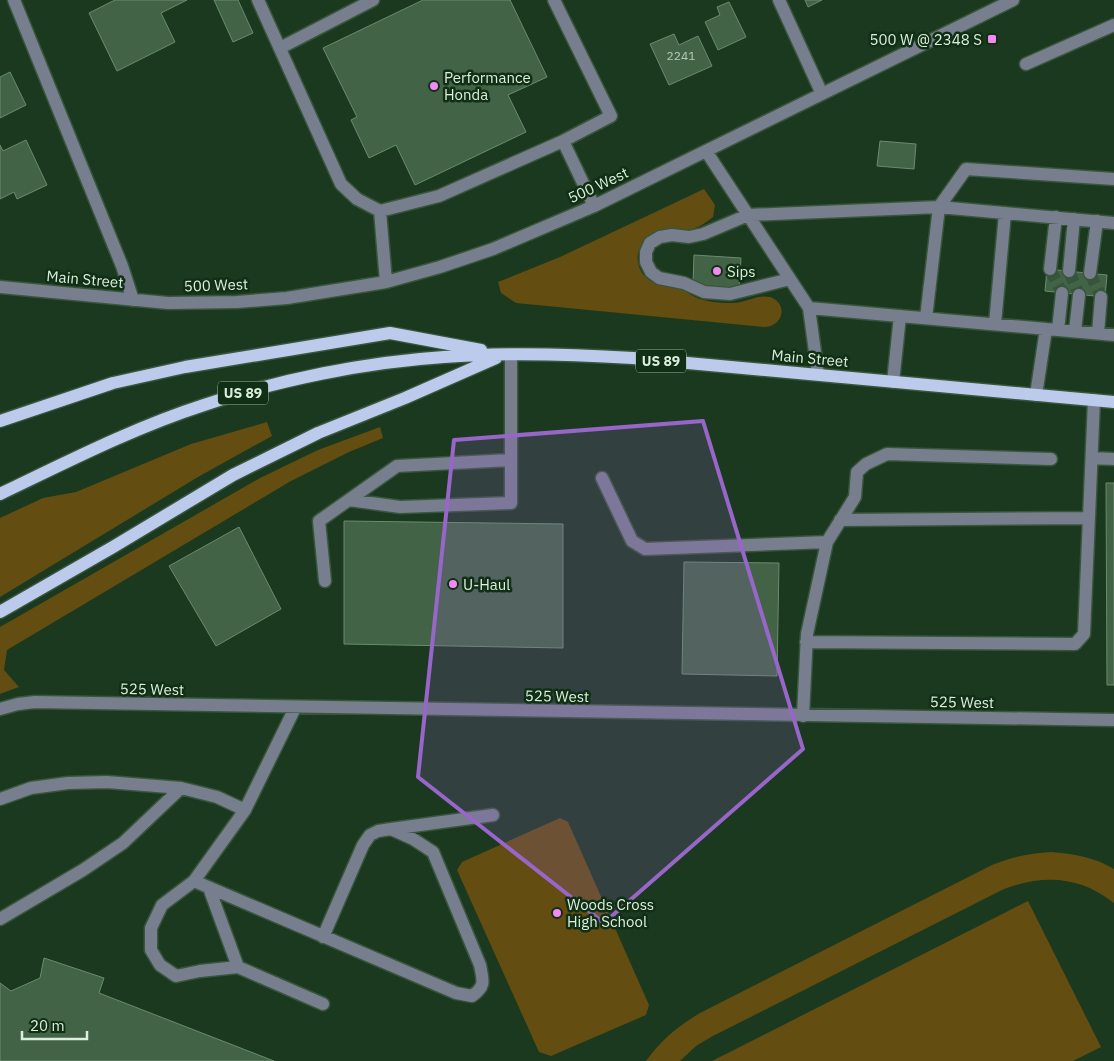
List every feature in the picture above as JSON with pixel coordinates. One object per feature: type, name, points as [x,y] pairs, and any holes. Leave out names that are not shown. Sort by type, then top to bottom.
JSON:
[{"type":"main road","points":[[0,421],[113,383],[185,367],[390,333],[507,355]]},
{"type":"main road","name":"Main Street","points":[[507,355],[633,358],[1114,402]]},
{"type":"main road","points":[[0,612],[233,475],[318,433],[507,355]]},
{"type":"main road","name":"US 89","points":[[0,494],[152,423],[205,404],[256,389],[380,364],[444,357],[507,355]]},
{"type":"street","points":[[14,0],[118,257],[133,300]]},
{"type":"street","points":[[258,0],[341,184],[357,199],[380,211],[439,196],[563,141],[611,116],[554,0]]},
{"type":"street","points":[[280,48],[373,0]]},
{"type":"street","points":[[779,0],[822,94]]},
{"type":"street","name":"500 West","points":[[168,303],[237,302],[288,298],[386,282],[493,249],[594,206],[1013,0]]},
{"type":"street","points":[[1026,64],[1114,24]]},
{"type":"street","points":[[563,141],[594,206]]},
{"type":"street","points":[[706,151],[809,308],[818,374]]},
{"type":"street","points":[[926,318],[939,207],[966,168],[1114,179]]},
{"type":"street","points":[[790,280],[730,294],[704,292],[684,283],[659,278],[651,272],[646,262],[646,252],[650,244],[660,237],[672,235],[689,237],[703,234],[748,215],[939,207],[1114,222]]},
{"type":"street","points":[[380,211],[386,282]]},
{"type":"street","points":[[995,324],[1005,213]]},
{"type":"street","points":[[1050,269],[1056,217]]},
{"type":"street","points":[[1069,271],[1074,219]]},
{"type":"street","points":[[1090,273],[1097,221]]},
{"type":"street","name":"Main Street","points":[[0,287],[168,303]]},
{"type":"street","points":[[1036,395],[1062,293]]},
{"type":"street","points":[[1075,331],[1079,294]]},
{"type":"street","points":[[1098,333],[1101,296]]},
{"type":"street","points":[[809,308],[1114,335]]},
{"type":"street","points":[[893,382],[900,316]]},
{"type":"street","points":[[349,500],[400,507],[511,503],[507,355]]},
{"type":"street","points":[[806,642],[1075,644],[1084,634],[1094,400]]},
{"type":"street","points":[[803,716],[806,642],[827,542],[855,497],[857,472],[866,464],[888,454],[1052,460]]},
{"type":"street","points":[[1092,458],[1114,459]]},
{"type":"street","points":[[325,581],[319,521],[397,466],[511,460]]},
{"type":"street","points":[[602,478],[632,540],[645,549],[827,542]]},
{"type":"street","points":[[840,520],[1089,518]]},
{"type":"street","name":"525 West","points":[[0,709],[35,702],[295,708],[1114,720]]},
{"type":"street","points":[[295,708],[245,810],[194,882],[162,905],[151,928],[151,950],[160,965],[176,976],[200,971],[238,967],[323,1004]]},
{"type":"street","points":[[0,799],[31,788],[68,783],[107,782],[181,788],[217,797],[245,810]]},
{"type":"street","points":[[0,919],[83,870],[123,843],[181,788]]},
{"type":"street","points":[[323,937],[363,845],[370,835],[378,832],[493,815]]},
{"type":"street","points":[[194,882],[456,993],[472,996],[479,991],[483,983],[480,965],[433,852],[413,839],[391,830]]},
{"type":"street","points":[[209,888],[238,967]]},
{"type":"highlighted area","points":[[703,421],[803,749],[604,923],[418,777],[454,440]]},
{"type":"shaded area","points":[[704,189],[715,205],[713,217],[693,229],[665,229],[654,232],[642,243],[640,248],[638,262],[640,269],[647,278],[656,283],[679,288],[699,299],[708,301],[733,303],[765,296],[770,297],[776,300],[781,309],[780,319],[771,326],[765,327],[516,303],[501,293],[498,282],[560,257]]},
{"type":"shaded area","points":[[267,422],[272,436],[198,477],[0,597],[0,518],[43,498],[76,492],[191,444]]},
{"type":"shaded area","points":[[380,427],[383,438],[349,452],[291,481],[7,650],[4,670],[19,687],[0,694],[0,627],[260,478],[318,450]]},
{"type":"shaded area","points":[[560,818],[568,822],[649,1005],[646,1015],[551,1056],[539,1052],[457,870],[462,862]]},
{"type":"shaded area","points":[[1051,852],[1092,859],[1114,869],[1114,903],[1088,887],[1061,880],[1033,881],[1004,889],[711,1037],[696,1046],[680,1061],[646,1061],[670,1034],[700,1013],[992,865],[1021,856]]},
{"type":"shaded area","points":[[1028,901],[1101,1047],[1073,1061],[712,1061]]},
{"type":"building","points":[[115,0],[187,0],[161,13],[175,42],[117,71],[89,13]]},
{"type":"building","points":[[214,0],[238,0],[253,33],[233,42]]},
{"type":"building","name":"Performance Honda","points":[[423,0],[510,0],[547,77],[508,95],[526,132],[415,185],[396,145],[369,158],[351,120],[357,117],[323,48]]},
{"type":"building","points":[[805,0],[822,0],[808,7]]},
{"type":"building","points":[[729,2],[746,37],[718,50],[705,22],[720,15],[717,7]]},
{"type":"building","points":[[674,34],[679,45],[698,36],[712,66],[669,85],[650,44]]},
{"type":"building","points":[[10,72],[26,105],[0,118],[0,77]]},
{"type":"building","points":[[26,140],[47,185],[17,199],[14,192],[0,199],[0,145],[3,151]]},
{"type":"building","points":[[880,141],[916,144],[914,169],[877,166]]},
{"type":"building","name":"Sips","points":[[694,255],[741,258],[739,288],[693,284]]},
{"type":"building","points":[[1047,269],[1107,275],[1105,297],[1045,291]]},
{"type":"building","points":[[1106,483],[1114,483],[1114,685],[1107,685]]},
{"type":"building","name":"U-Haul","points":[[344,521],[563,524],[563,648],[344,644]]},
{"type":"building","points":[[239,527],[281,609],[216,646],[169,566]]},
{"type":"building","points":[[684,562],[779,563],[777,676],[682,674]]},
{"type":"building","points":[[44,958],[104,978],[99,993],[274,1061],[0,1061],[0,983],[11,991],[40,978]]},
{"type":"tunnel","points":[[1050,269],[1062,293]]},
{"type":"tunnel","points":[[1069,271],[1079,295]]},
{"type":"tunnel","points":[[1090,273],[1101,297]]},
{"type":"place","name":"500 W @ 2348 S","points":[[992,39]]},
{"type":"place","name":"Performance Honda","points":[[434,86]]},
{"type":"place","name":"Sips","points":[[717,271]]},
{"type":"place","name":"U-Haul","points":[[453,584]]},
{"type":"place","name":"Woods Cross High School","points":[[557,913]]}]
